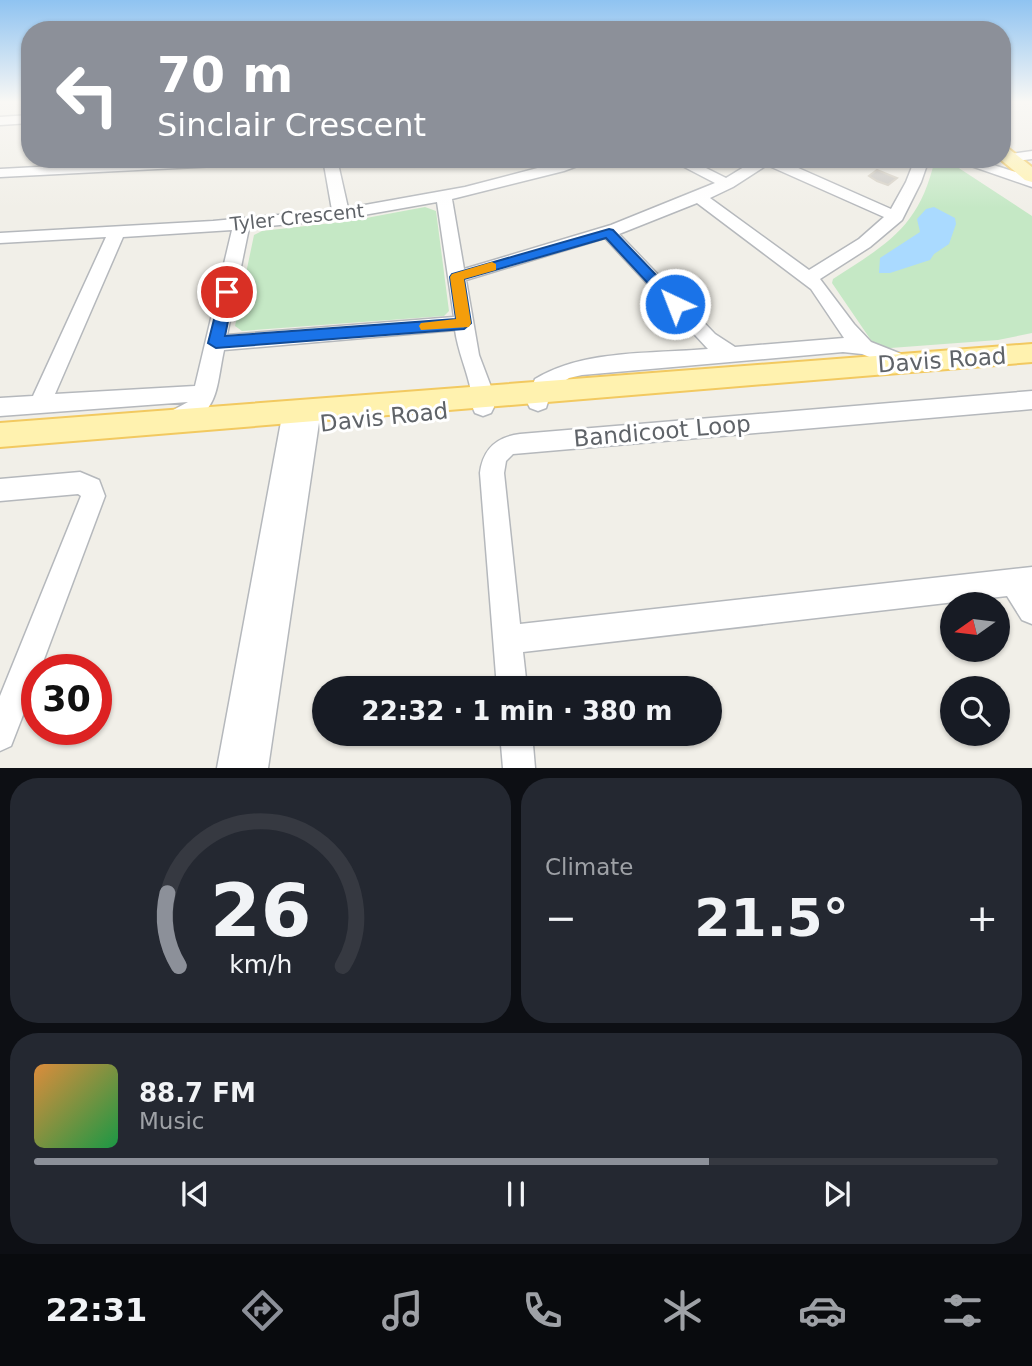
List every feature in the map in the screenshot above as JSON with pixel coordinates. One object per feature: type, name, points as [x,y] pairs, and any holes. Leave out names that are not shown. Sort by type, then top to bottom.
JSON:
[{"type":"main road","points":[[1011,160],[1032,176]]},
{"type":"main road","name":"Davis Road","points":[[0,442],[139,439],[301,418],[539,396],[644,393],[768,375],[1032,353]]},
{"type":"main road","name":"Davis Road","points":[[0,435],[169,422],[207,398],[301,418]]},
{"type":"street","points":[[1011,155],[1032,155]]},
{"type":"street","points":[[0,173],[99,168]]},
{"type":"street","points":[[333,168],[348,213]]},
{"type":"street","points":[[344,168],[348,213]]},
{"type":"street","name":"Tyler Crescent","points":[[0,238],[242,224],[348,213],[444,195],[553,168]]},
{"type":"street","points":[[695,168],[728,184]]},
{"type":"street","points":[[457,277],[609,233],[700,198],[752,168]]},
{"type":"street","points":[[788,168],[898,214]]},
{"type":"street","points":[[799,168],[898,214]]},
{"type":"street","points":[[808,278],[867,242],[898,214],[913,188],[919,168]]},
{"type":"street","points":[[987,168],[1032,182]]},
{"type":"street","points":[[444,195],[475,402]]},
{"type":"street","points":[[700,198],[823,292],[852,340]]},
{"type":"street","points":[[0,407],[170,394],[207,398],[242,224]]},
{"type":"street","points":[[40,404],[117,231]]},
{"type":"street","points":[[609,233],[707,348]]},
{"type":"street","points":[[216,343],[464,323]]},
{"type":"street","points":[[539,396],[552,379],[574,368],[707,348],[733,355],[852,340],[902,362]]},
{"type":"street","name":"Bandicoot Loop","points":[[511,676],[492,473],[498,453],[508,445],[1027,403]]},
{"type":"street","points":[[233,768],[301,418]]},
{"type":"street","points":[[252,768],[301,418]]},
{"type":"street","points":[[0,490],[80,483],[90,488],[93,496],[0,735]]},
{"type":"street","points":[[507,639],[1022,581],[1032,610]]},
{"type":"street","points":[[517,746],[519,768]]},
{"type":"green space","points":[[932,168],[959,168],[1032,216],[1032,333],[998,340],[877,349],[832,283],[833,279],[870,255],[899,231],[920,202]]},
{"type":"green space","points":[[425,207],[436,211],[449,311],[444,316],[242,331],[235,326],[254,235],[262,231],[350,221]]},
{"type":"water","points":[[934,207],[955,218],[956,224],[949,244],[930,260],[890,273],[879,273],[880,258],[920,232],[917,219],[926,209]]},
{"type":"building","points":[[877,170],[897,178],[888,185],[877,181],[869,176]]},
{"type":"slow traffic","points":[[427,326],[464,323],[457,277],[492,267]]},
{"type":"route","points":[[227,292],[216,343],[464,323],[457,277],[609,233],[675,304]]}]
